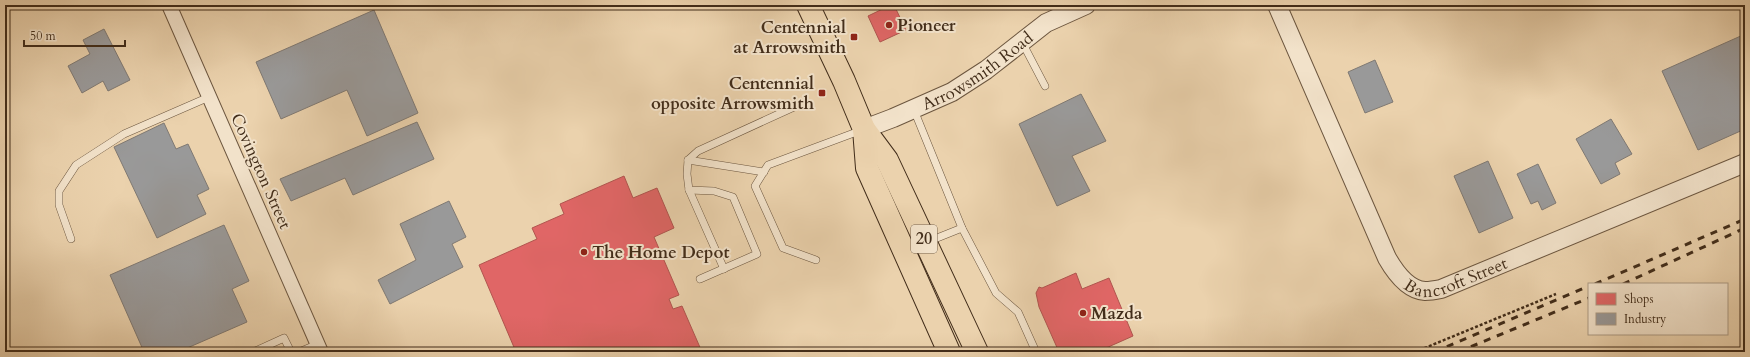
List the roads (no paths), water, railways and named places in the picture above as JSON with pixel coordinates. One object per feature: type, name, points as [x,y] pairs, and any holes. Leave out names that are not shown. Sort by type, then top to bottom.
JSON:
[{"type":"main road","name":"20","points":[[808,5],[844,81],[864,129],[887,160],[977,352]]},
{"type":"main road","name":"20","points":[[864,129],[867,168],[949,352]]},
{"type":"street","name":"Covington Street","points":[[169,5],[319,348]]},
{"type":"street","name":"Arrowsmith Road","points":[[864,129],[914,110],[958,88],[986,70],[1046,23],[1086,5]]},
{"type":"street","name":"Bancroft Street","points":[[1277,5],[1387,258],[1394,271],[1404,280],[1411,286],[1424,291],[1442,289],[1745,163]]},
{"type":"lane","points":[[1022,41],[1044,86]]},
{"type":"lane","points":[[71,239],[59,205],[59,191],[76,165],[124,134],[209,97]]},
{"type":"lane","points":[[724,269],[689,190],[686,174],[688,160],[698,151],[794,107]]},
{"type":"lane","points":[[914,110],[962,228],[996,293],[1018,312],[1036,352]]},
{"type":"lane","points":[[816,260],[783,248],[755,186],[768,165],[864,129]]},
{"type":"lane","points":[[688,160],[764,172]]},
{"type":"lane","points":[[689,190],[714,191],[733,197],[757,254],[700,279]]},
{"type":"lane","points":[[926,243],[962,228]]},
{"type":"lane","points":[[253,352],[284,338],[291,352]]},
{"type":"lane","points":[[299,352],[319,348]]},
{"type":"railway","points":[[1597,283],[1745,219]]},
{"type":"railway","points":[[1625,283],[1745,228]]},
{"type":"railway","points":[[1434,352],[1588,286]]},
{"type":"railway","points":[[1458,352],[1588,298]]},
{"type":"place","name":"Pioneer","points":[[889,25]]},
{"type":"place","name":"Centennial at Arrowsmith","points":[[854,37]]},
{"type":"place","name":"Centennial opposite Arrowsmith","points":[[822,93]]},
{"type":"place","name":"The Home Depot","points":[[584,252]]},
{"type":"place","name":"Mazda","points":[[1083,313]]}]
